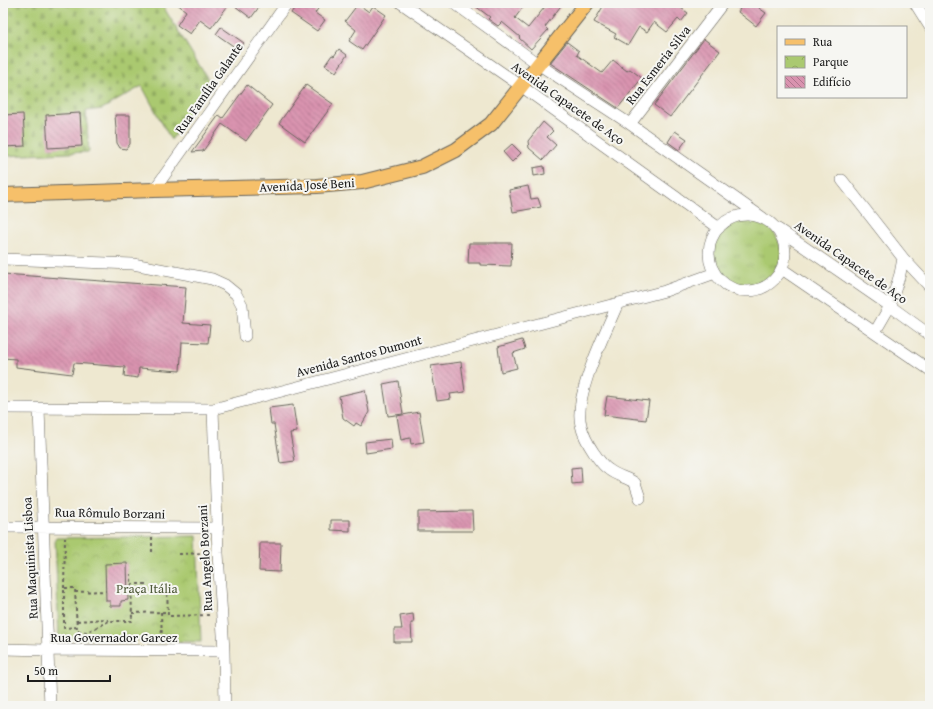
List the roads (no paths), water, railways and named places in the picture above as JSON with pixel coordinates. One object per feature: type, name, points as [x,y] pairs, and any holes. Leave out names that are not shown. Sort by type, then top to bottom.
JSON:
[{"type":"main road","name":"Avenida José Beni","points":[[3,195],[317,186],[362,182],[422,167],[456,150],[491,124],[587,3]]},
{"type":"street","name":"Rua Família Galante","points":[[154,190],[287,3]]},
{"type":"street","name":"Avenida Capacete de Aço","points":[[401,3],[521,86],[719,228]]},
{"type":"street","name":"Avenida Capacete de Aço","points":[[454,3],[538,64],[630,124],[763,218]]},
{"type":"street","name":"Rua Esmeria Silva","points":[[630,124],[723,3]]},
{"type":"street","points":[[916,3],[930,27]]},
{"type":"street","points":[[842,180],[903,258],[930,287]]},
{"type":"street","points":[[739,215],[751,215],[763,218],[776,227],[782,236],[785,247],[785,258],[782,269],[776,278],[767,286],[756,290],[744,291],[732,288],[722,282],[714,273],[710,262],[709,249],[712,238],[719,228],[728,220],[739,215]]},
{"type":"street","name":"Avenida Capacete de Aço","points":[[776,227],[930,335]]},
{"type":"street","points":[[875,332],[890,306],[900,274],[903,258]]},
{"type":"street","points":[[3,259],[126,264],[212,279],[225,285],[236,294],[242,305],[245,336]]},
{"type":"street","points":[[782,269],[930,370]]},
{"type":"street","name":"Avenida Santos Dumont","points":[[3,408],[213,409],[665,291],[714,273]]},
{"type":"street","points":[[618,303],[587,377],[579,409],[580,424],[587,442],[601,462],[614,473],[635,483],[640,498]]},
{"type":"street","name":"Rua Maquinista Lisboa","points":[[39,408],[50,706]]},
{"type":"street","name":"Rua Angelo Borzani","points":[[213,409],[218,553],[224,651],[225,706]]},
{"type":"street","name":"Rua Rômulo Borzani","points":[[3,526],[218,528]]},
{"type":"street","name":"Rua Governador Garcez","points":[[3,649],[224,651]]},
{"type":"park label","name":"Praça Itália","points":[[147,588]]}]
